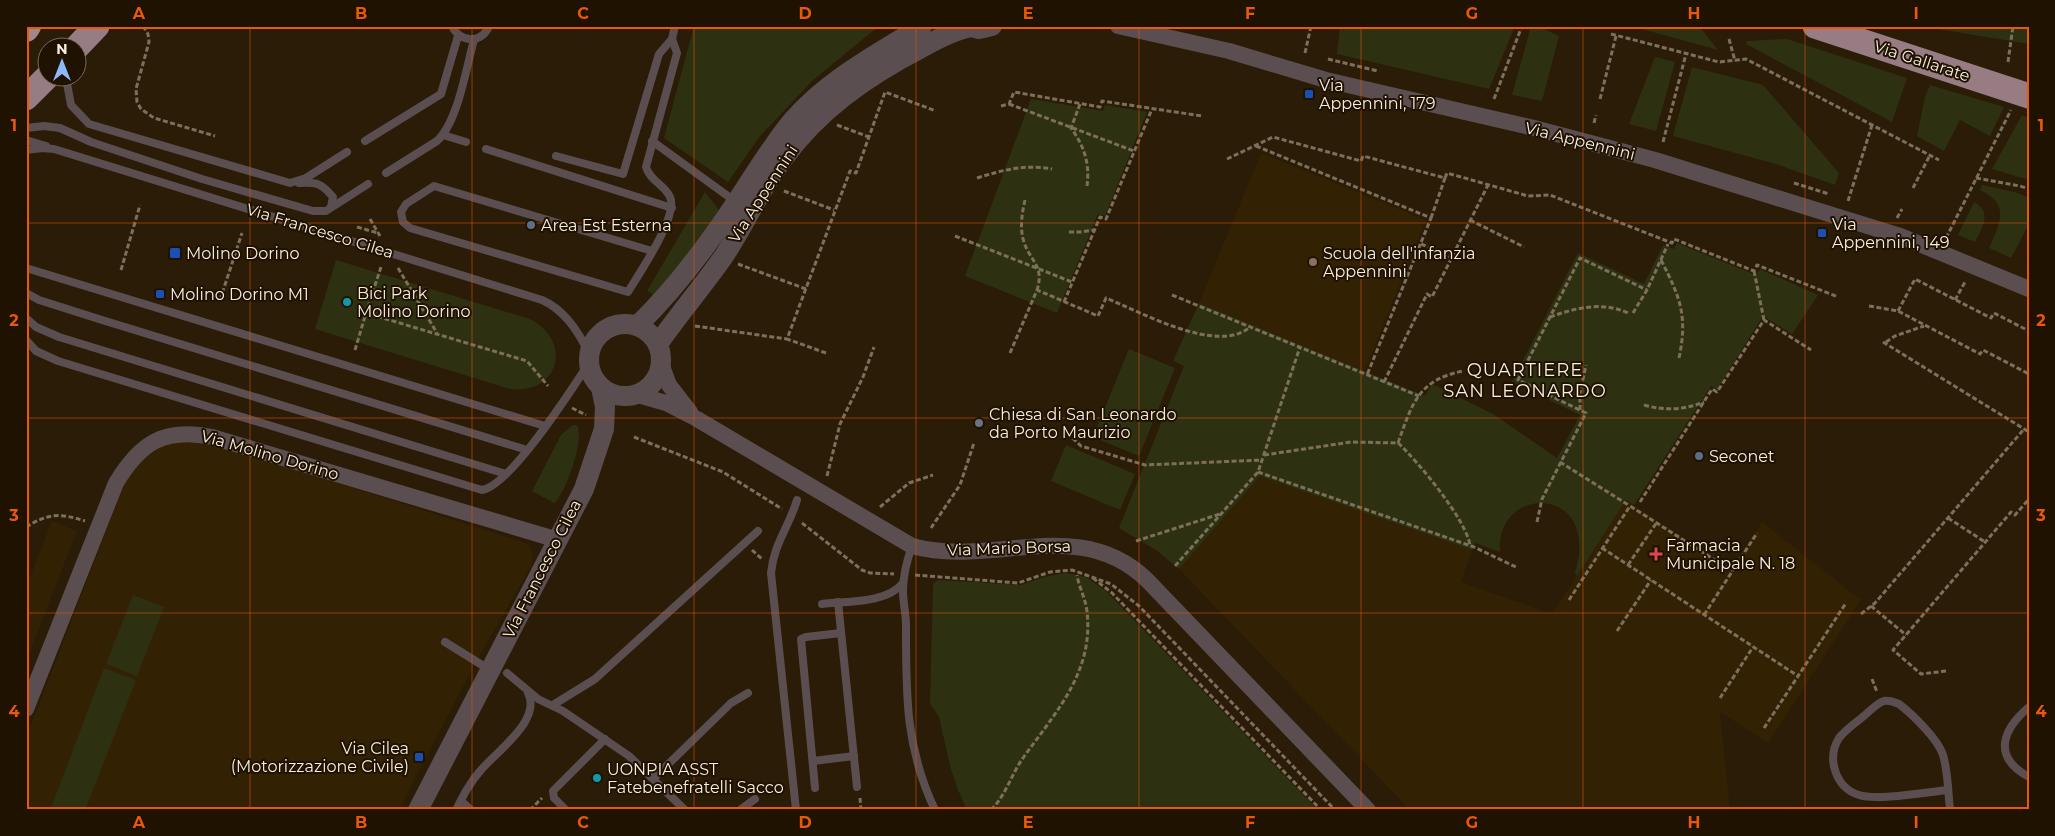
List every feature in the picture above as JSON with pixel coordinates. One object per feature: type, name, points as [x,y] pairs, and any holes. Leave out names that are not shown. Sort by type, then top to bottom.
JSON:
[{"type":"main road","points":[[86,38],[97,26]]},
{"type":"main road","name":"Via Gallarate","points":[[1815,26],[2022,99]]},
{"type":"main road","name":"Via Gallarate","points":[[1865,26],[2029,80]]},
{"type":"main road","points":[[26,98],[38,86]]},
{"type":"street","name":"Via Appennini","points":[[637,326],[658,306],[713,236],[794,119],[833,83],[922,26]]},
{"type":"street","name":"Via Appennini","points":[[658,344],[725,254],[769,180],[800,137],[817,119],[854,89],[939,38],[969,27],[979,29],[992,26]]},
{"type":"street","name":"Via Appennini","points":[[1117,26],[1229,51],[1326,80],[1534,128],[1655,160],[1900,236],[2029,290]]},
{"type":"street","points":[[623,324],[637,326],[649,332],[658,344],[662,366],[656,381],[646,391],[625,397],[614,395],[601,387],[593,377],[589,359],[592,346],[604,331],[623,324]]},
{"type":"street","name":"Via Mario Borsa","points":[[662,366],[665,377],[674,394],[697,419]]},
{"type":"street","name":"Via Francesco Cilea","points":[[601,387],[605,407],[602,438]]},
{"type":"street","name":"Via Mario Borsa","points":[[637,395],[666,403],[697,419],[912,546],[932,550],[974,552],[1050,545],[1079,546],[1107,553],[1125,562],[1147,580],[1368,810]]},
{"type":"street","name":"Via Francesco Cilea","points":[[418,810],[498,671],[558,540],[584,489],[602,438],[619,412],[637,395]]},
{"type":"street","name":"Via Molino Dorino","points":[[26,709],[116,483],[134,456],[145,446],[158,439],[182,433],[226,440],[558,540]]},
{"type":"lane","points":[[452,26],[458,36],[474,40],[484,34],[489,26]]},
{"type":"lane","points":[[556,156],[623,174],[659,54],[672,38],[675,26]]},
{"type":"lane","points":[[365,141],[441,94],[458,36]]},
{"type":"lane","points":[[652,251],[434,186],[406,204],[401,212],[403,222],[410,228],[628,292],[652,251],[668,221],[672,208],[670,197],[648,174],[646,162],[677,53],[672,38]]},
{"type":"lane","points":[[386,173],[437,141],[443,135],[453,117],[474,40]]},
{"type":"lane","points":[[68,88],[71,105],[89,124],[290,183],[314,182],[324,186],[333,197],[331,207]]},
{"type":"lane","points":[[26,128],[44,126],[60,128],[100,145],[202,179],[313,211],[326,211],[368,184]]},
{"type":"lane","points":[[443,135],[466,142]]},
{"type":"lane","points":[[26,140],[54,149]]},
{"type":"lane","points":[[652,141],[736,202]]},
{"type":"lane","name":"Via Francesco Cilea","points":[[26,150],[54,149],[549,303],[566,318],[582,339],[589,359]]},
{"type":"lane","points":[[486,149],[672,208]]},
{"type":"lane","points":[[290,183],[306,178],[347,152]]},
{"type":"lane","points":[[26,268],[545,426]]},
{"type":"lane","points":[[26,293],[39,300],[102,320],[526,450]]},
{"type":"lane","points":[[26,318],[36,327],[59,338],[506,474]]},
{"type":"lane","points":[[26,340],[36,351],[58,361],[142,385],[475,489],[488,489],[506,474],[564,402],[589,359]]},
{"type":"lane","points":[[796,810],[772,587],[772,564],[778,542],[793,516],[798,500]]},
{"type":"lane","points":[[553,705],[594,679],[758,531]]},
{"type":"lane","points":[[912,546],[905,566],[903,583],[907,713],[921,777],[935,810]]},
{"type":"lane","points":[[822,604],[885,596],[898,590],[903,583]]},
{"type":"lane","points":[[838,602],[856,787]]},
{"type":"lane","points":[[815,788],[801,639],[841,634]]},
{"type":"lane","points":[[445,642],[498,671],[528,693],[553,705],[605,739],[629,756],[686,810]]},
{"type":"lane","points":[[456,810],[481,770],[529,718],[532,703],[528,693]]},
{"type":"lane","points":[[654,778],[731,703],[748,693]]},
{"type":"lane","points":[[1948,790],[1878,797],[1859,795],[1842,785],[1837,777],[1834,761],[1836,744],[1846,731],[1881,702],[1891,701],[1899,704],[1939,747],[1943,755],[1948,790],[1950,810]]},
{"type":"lane","points":[[2029,707],[2012,723],[2004,746],[2008,760],[2014,767],[2029,777]]},
{"type":"lane","points":[[566,810],[554,798],[553,791],[605,739]]},
{"type":"lane","points":[[813,761],[854,756]]},
{"type":"lane","points":[[740,810],[755,799]]},
{"type":"lane","points":[[461,801],[470,810]]},
{"type":"path","points":[[143,26],[148,34],[149,42],[136,89],[137,102],[141,109],[154,118],[215,136]]},
{"type":"path","points":[[1305,53],[1311,26]]},
{"type":"path","points":[[1494,98],[1522,26]]},
{"type":"path","points":[[2008,62],[2013,26]]},
{"type":"path","points":[[1600,99],[1613,35],[1719,62],[1746,60],[1939,160]]},
{"type":"path","points":[[1729,39],[1735,61]]},
{"type":"path","points":[[1663,142],[1686,54]]},
{"type":"path","points":[[1328,59],[1378,71]]},
{"type":"path","points":[[787,339],[834,210],[850,171],[856,173],[885,92],[936,111]]},
{"type":"path","points":[[1009,104],[1014,92],[1100,107],[1102,101],[1202,116]]},
{"type":"path","points":[[1945,240],[1976,178],[2022,99]]},
{"type":"path","points":[[1001,106],[1009,104],[1134,151]]},
{"type":"path","points":[[1071,128],[1080,104]]},
{"type":"path","points":[[1064,302],[1100,216],[1106,219],[1152,109]]},
{"type":"path","points":[[1594,123],[1596,115]]},
{"type":"path","points":[[834,125],[869,137]]},
{"type":"path","points":[[1848,201],[1872,125]]},
{"type":"path","points":[[1071,128],[1083,147],[1087,160],[1089,173],[1087,186]]},
{"type":"path","points":[[1227,159],[1273,137],[1361,161],[1363,156],[1445,178]]},
{"type":"path","points":[[1255,146],[1432,218]]},
{"type":"path","points":[[1913,188],[1930,155]]},
{"type":"path","points":[[977,178],[1012,167],[1040,166],[1052,169]]},
{"type":"path","points":[[1367,375],[1432,218],[1447,173],[1528,196],[1550,195],[1672,243],[1674,239],[1754,271]]},
{"type":"path","points":[[1976,178],[2029,189]]},
{"type":"path","points":[[1794,182],[1833,196]]},
{"type":"path","points":[[1384,382],[1427,294],[1432,297],[1488,185]]},
{"type":"path","points":[[776,188],[834,210]]},
{"type":"path","points":[[1010,352],[1040,282],[1039,270],[1024,240],[1021,222],[1025,200]]},
{"type":"path","points":[[121,270],[140,205]]},
{"type":"path","points":[[1897,218],[1902,208]]},
{"type":"path","points":[[357,227],[378,233],[370,219]]},
{"type":"path","points":[[1470,220],[1524,247]]},
{"type":"path","points":[[1069,232],[1094,230]]},
{"type":"path","points":[[220,300],[242,233]]},
{"type":"path","points":[[955,236],[1072,282]]},
{"type":"path","points":[[1421,244],[1451,257]]},
{"type":"path","points":[[1633,313],[1647,290],[1668,244]]},
{"type":"path","points":[[1537,522],[1542,500],[1586,413],[1518,380],[1580,258],[1647,290]]},
{"type":"path","points":[[1661,260],[1673,284],[1684,321],[1679,358]]},
{"type":"path","points":[[732,262],[806,289]]},
{"type":"path","points":[[1640,502],[1712,390],[1717,392],[1764,320],[1754,271],[1757,265],[1838,297]]},
{"type":"path","points":[[398,266],[437,334]]},
{"type":"path","points":[[355,350],[381,267]]},
{"type":"path","points":[[1898,311],[1915,279],[1991,318],[1994,313],[2029,331]]},
{"type":"path","points":[[1955,300],[1965,282]]},
{"type":"path","points":[[1037,290],[1098,316],[1106,298],[1186,331],[1203,336],[1236,334],[1250,327]]},
{"type":"path","points":[[1172,295],[1419,396]]},
{"type":"path","points":[[1869,306],[1898,311],[1980,354],[1983,350],[2029,374]]},
{"type":"path","points":[[1549,318],[1570,310],[1590,307],[1615,308],[1628,314]]},
{"type":"path","points":[[366,313],[527,361],[548,386]]},
{"type":"path","points":[[1764,320],[1811,350]]},
{"type":"path","points":[[1925,325],[1895,336],[1885,342],[2029,432]]},
{"type":"path","points":[[695,326],[787,339],[826,353]]},
{"type":"path","points":[[827,476],[840,424],[863,377],[874,347]]},
{"type":"path","points":[[1176,566],[1220,513],[1258,472],[1300,347]]},
{"type":"path","points":[[1580,410],[1580,393],[1586,365]]},
{"type":"path","points":[[1398,443],[1409,415],[1419,396],[1429,384],[1440,377],[1463,371]]},
{"type":"path","points":[[1644,405],[1657,409],[1671,410],[1687,408],[1704,402]]},
{"type":"path","points":[[571,408],[588,416]]},
{"type":"path","points":[[1861,614],[1871,606],[2024,429]]},
{"type":"path","points":[[1066,433],[1081,446],[1144,465],[1262,460]]},
{"type":"path","points":[[634,437],[723,472],[786,511]]},
{"type":"path","points":[[1264,455],[1351,442],[1398,443],[1422,468],[1467,533],[1470,546]]},
{"type":"path","points":[[931,528],[960,485],[974,443]]},
{"type":"path","points":[[1560,462],[1732,571]]},
{"type":"path","points":[[1258,472],[1470,546],[1518,568]]},
{"type":"path","points":[[880,507],[909,483],[933,475]]},
{"type":"path","points":[[1946,671],[1921,674],[1893,650],[2011,512],[2015,516],[2029,499]]},
{"type":"path","points":[[1569,600],[1630,506]]},
{"type":"path","points":[[1136,541],[1220,513]]},
{"type":"path","points":[[26,527],[54,514],[98,526]]},
{"type":"path","points":[[1948,518],[1985,542]]},
{"type":"path","points":[[797,519],[862,570],[896,575]]},
{"type":"path","points":[[1628,565],[1657,522]]},
{"type":"path","points":[[1704,615],[1757,533]]},
{"type":"path","points":[[745,543],[765,561],[772,564]]},
{"type":"path","points":[[1602,548],[1798,676]]},
{"type":"path","points":[[916,576],[1018,583],[1058,571],[1072,570],[1111,584],[1129,596],[1335,810]]},
{"type":"path","points":[[991,810],[1000,801],[1021,762],[1058,712],[1080,669],[1087,627],[1086,604],[1079,589],[1077,575]]},
{"type":"path","points":[[1089,575],[1112,593],[1321,810]]},
{"type":"path","points":[[1617,631],[1651,580]]},
{"type":"path","points":[[1764,728],[1846,603]]},
{"type":"path","points":[[1871,606],[1906,635]]},
{"type":"path","points":[[1720,698],[1753,647]]},
{"type":"shaded area","name":"Scuola dell'infanzia Appennini","points":[[1261,153],[1426,220],[1365,371],[1199,303]]},
{"type":"shaded area","points":[[178,440],[224,447],[526,543],[533,552],[531,566],[471,671],[400,810],[26,810],[26,738],[126,480],[135,464],[155,447]]},
{"type":"shaded area","points":[[1260,476],[1472,550],[1461,582],[1552,614],[1626,500],[1731,569],[1762,522],[1861,600],[1768,743],[1720,712],[1730,810],[1410,810],[1179,569]]},
{"type":"shaded area","points":[[52,521],[77,531],[26,662],[26,587]]},
{"type":"green space","points":[[694,26],[879,26],[812,81],[760,136],[728,182],[664,138]]},
{"type":"green space","points":[[1340,26],[1515,26],[1489,89],[1337,54]]},
{"type":"green space","points":[[1531,26],[1538,26],[1559,36],[1542,101],[1512,95]]},
{"type":"green space","points":[[1631,26],[1699,26],[1718,50]]},
{"type":"green space","points":[[1920,26],[2029,26],[2029,44]]},
{"type":"green space","points":[[1787,39],[1907,78],[1892,122],[1746,44],[1747,41]]},
{"type":"green space","points":[[1655,57],[1675,62],[1656,131],[1629,124]]},
{"type":"green space","points":[[1692,67],[1763,85],[1839,173],[1835,185],[1776,164],[1673,136]]},
{"type":"green space","points":[[1930,85],[2004,107],[1990,136],[1960,120],[1944,151],[1917,136],[1925,97]]},
{"type":"green space","points":[[1031,99],[1103,111],[1105,105],[1147,112],[1105,216],[1098,214],[1057,313],[965,276]]},
{"type":"green space","points":[[2022,115],[2029,118],[2029,180],[1992,169]]},
{"type":"green space","points":[[1982,185],[2018,193],[2029,198],[2029,224],[2011,258],[1989,248],[1997,231],[2000,215],[1996,202],[1980,190]]},
{"type":"green space","points":[[705,192],[721,213],[654,295],[647,291]]},
{"type":"green space","points":[[1974,202],[1980,206],[1985,215],[1983,226],[1975,242],[1958,235]]},
{"type":"green space","points":[[1677,243],[1756,275],[1760,269],[1818,295],[1792,334],[1763,316],[1717,389],[1711,386],[1634,505],[1626,500],[1577,576],[1575,573],[1579,544],[1574,522],[1562,509],[1546,503],[1529,505],[1513,514],[1503,529],[1500,552],[1475,543],[1472,550],[1260,476],[1179,569],[1156,550],[1119,528],[1184,366],[1173,361],[1199,303],[1425,396],[1432,384],[1493,414],[1557,458],[1580,415],[1512,382],[1578,253],[1644,284],[1663,245],[1674,249]]},
{"type":"green space","points":[[336,260],[530,319],[544,329],[552,340],[556,353],[554,365],[549,376],[540,384],[526,389],[510,389],[315,329]]},
{"type":"green space","points":[[1129,349],[1175,368],[1139,456],[1093,437]]},
{"type":"green space","points":[[573,425],[577,425],[579,432],[576,454],[568,478],[554,503],[532,491],[561,435]]},
{"type":"green space","points":[[1066,445],[1135,474],[1120,510],[1051,481]]},
{"type":"green space","points":[[1065,573],[1086,577],[1106,591],[1318,810],[967,810],[950,766],[939,717],[930,704],[933,584],[938,580],[1021,585],[1044,577]]},
{"type":"green space","points":[[133,595],[164,607],[137,676],[106,664]]},
{"type":"green space","points":[[104,668],[136,680],[85,810],[56,810],[51,808]]},
{"type":"place","name":"Via Appennini, 179","points":[[1309,94]]},
{"type":"place","name":"Area Est Esterna","points":[[531,225]]},
{"type":"place","name":"Via Appennini, 149","points":[[1822,233]]},
{"type":"place","name":"Molino Dorino","points":[[175,253]]},
{"type":"place","name":"Scuola dell'infanzia Appennini","points":[[1313,262]]},
{"type":"place","name":"Molino Dorino M1","points":[[160,294]]},
{"type":"place","name":"Bici Park Molino Dorino","points":[[347,302]]},
{"type":"place","name":"Chiesa di San Leonardo da Porto Maurizio","points":[[979,423]]},
{"type":"place","name":"Seconet","points":[[1699,456]]},
{"type":"place","name":"Farmacia Municipale N. 18","points":[[1656,554]]},
{"type":"place","name":"Via Cilea (Motorizzazione Civile)","points":[[419,757]]},
{"type":"place","name":"UONPIA ASST Fatebenefratelli Sacco","points":[[597,778]]},
{"type":"district","name":"QUARTIERE SAN LEONARDO","points":[[1525,380]]}]
